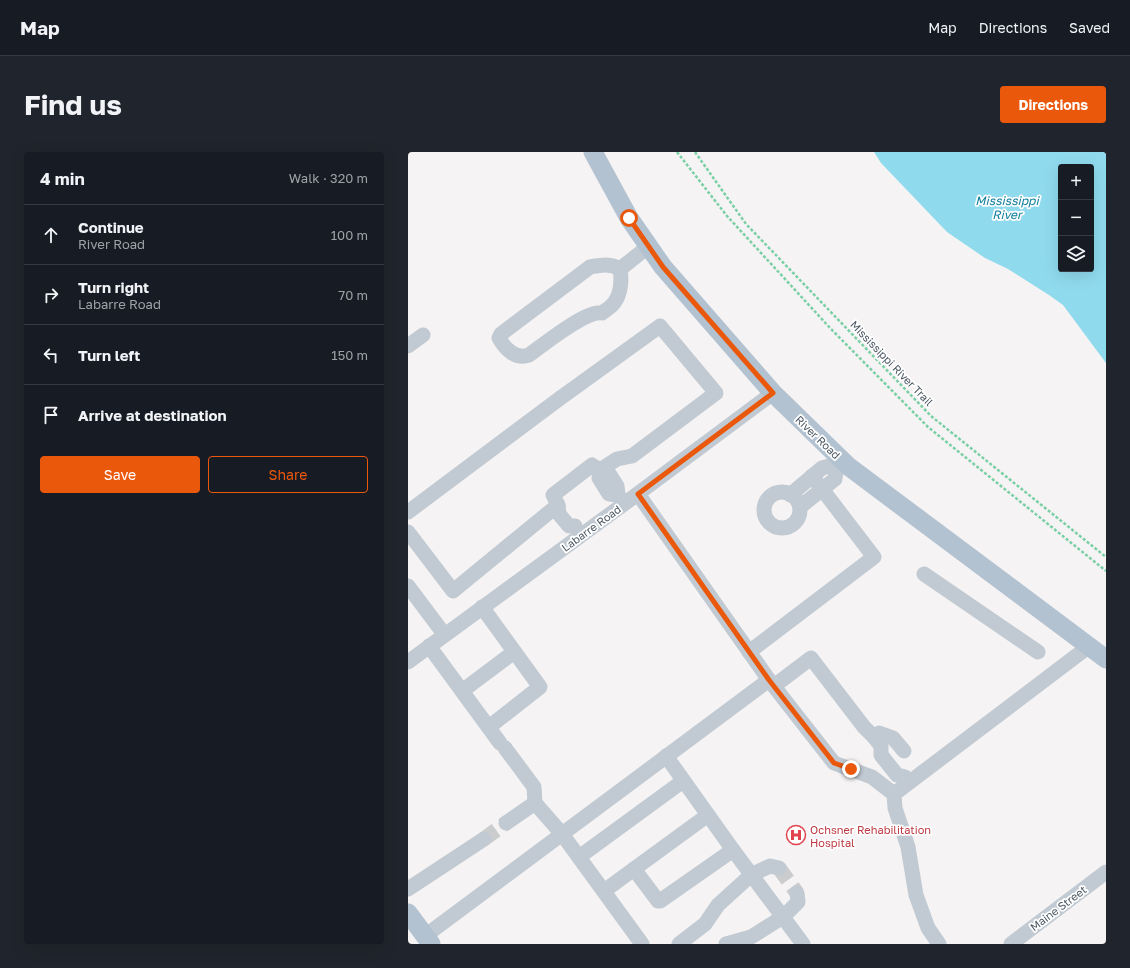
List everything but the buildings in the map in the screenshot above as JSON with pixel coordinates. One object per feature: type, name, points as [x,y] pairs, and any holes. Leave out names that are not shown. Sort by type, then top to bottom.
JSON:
[{"type":"main road","name":"River Road","points":[[593,152],[629,218],[663,267],[773,393],[839,462],[855,471],[1106,659]]},
{"type":"main road","points":[[408,913],[428,940]]},
{"type":"street","points":[[620,269],[649,246]]},
{"type":"street","points":[[607,264],[620,269],[621,278],[617,298],[614,304],[602,314],[597,312],[579,320],[524,357],[509,352],[502,344],[500,338],[501,334],[590,267],[607,264]]},
{"type":"street","points":[[408,512],[559,399],[660,326],[716,393],[632,456],[617,459],[600,470]]},
{"type":"street","points":[[408,346],[423,335]]},
{"type":"street","name":"Labarre Road","points":[[408,662],[482,607],[578,530],[621,500],[638,494],[773,393]]},
{"type":"street","points":[[790,494],[822,468],[839,462]]},
{"type":"street","points":[[800,507],[835,479],[839,462]]},
{"type":"street","points":[[578,530],[576,520],[566,508],[558,505],[553,495],[592,465],[600,470],[608,472],[617,486],[621,500]]},
{"type":"street","points":[[749,652],[874,556],[812,476]]},
{"type":"street","points":[[782,492],[790,494],[797,500],[800,507],[800,512],[795,523],[784,528],[773,526],[765,517],[764,511],[767,500],[776,493],[782,492]]},
{"type":"street","points":[[638,494],[749,652],[834,763],[872,777],[894,794]]},
{"type":"street","points":[[408,532],[453,591],[558,505]]},
{"type":"street","points":[[924,574],[1038,652]]},
{"type":"street","points":[[408,586],[444,634]]},
{"type":"street","points":[[482,607],[540,687],[489,727]]},
{"type":"street","points":[[429,646],[534,787],[535,803],[562,834],[642,944]]},
{"type":"street","points":[[939,944],[928,928],[916,895],[908,847],[895,808],[894,794],[907,780],[1088,647]]},
{"type":"street","points":[[462,691],[514,652]]},
{"type":"street","points":[[428,940],[562,834],[666,756],[811,658],[864,727],[877,741],[888,748],[905,770],[907,780]]},
{"type":"street","points":[[877,741],[878,733],[893,738],[904,751]]},
{"type":"street","points":[[666,756],[751,875],[803,944]]},
{"type":"street","points":[[579,857],[683,781]]},
{"type":"street","points":[[506,823],[535,803]]},
{"type":"street","points":[[604,891],[708,815]]},
{"type":"street","points":[[408,890],[484,839]]},
{"type":"street","points":[[634,869],[658,901],[660,901],[733,850]]},
{"type":"street","points":[[679,944],[705,924],[718,905],[751,875],[770,866],[779,868]]},
{"type":"street","name":"Maine Street","points":[[1011,944],[1106,872]]},
{"type":"street","points":[[726,944],[751,937],[783,917],[798,902],[797,894]]},
{"type":"path","points":[[677,152],[727,216],[832,330],[928,427],[1106,571]]},
{"type":"path","name":"Mississippi River Trail","points":[[695,152],[746,224],[931,416],[1106,557]]},
{"type":"water","name":"Mississippi River","points":[[874,152],[1106,152],[1106,363],[1063,305],[1008,269],[985,258],[947,232],[881,163]]},
{"type":"tunnel","points":[[484,839],[506,823]]},
{"type":"tunnel","points":[[779,868],[797,893]]},
{"type":"place","name":"Ochsner Rehabilitation Hospital","points":[[796,835]]},
{"type":"route","points":[[629,218],[663,267],[773,393],[638,494],[769,680],[834,763],[851,769]]}]
